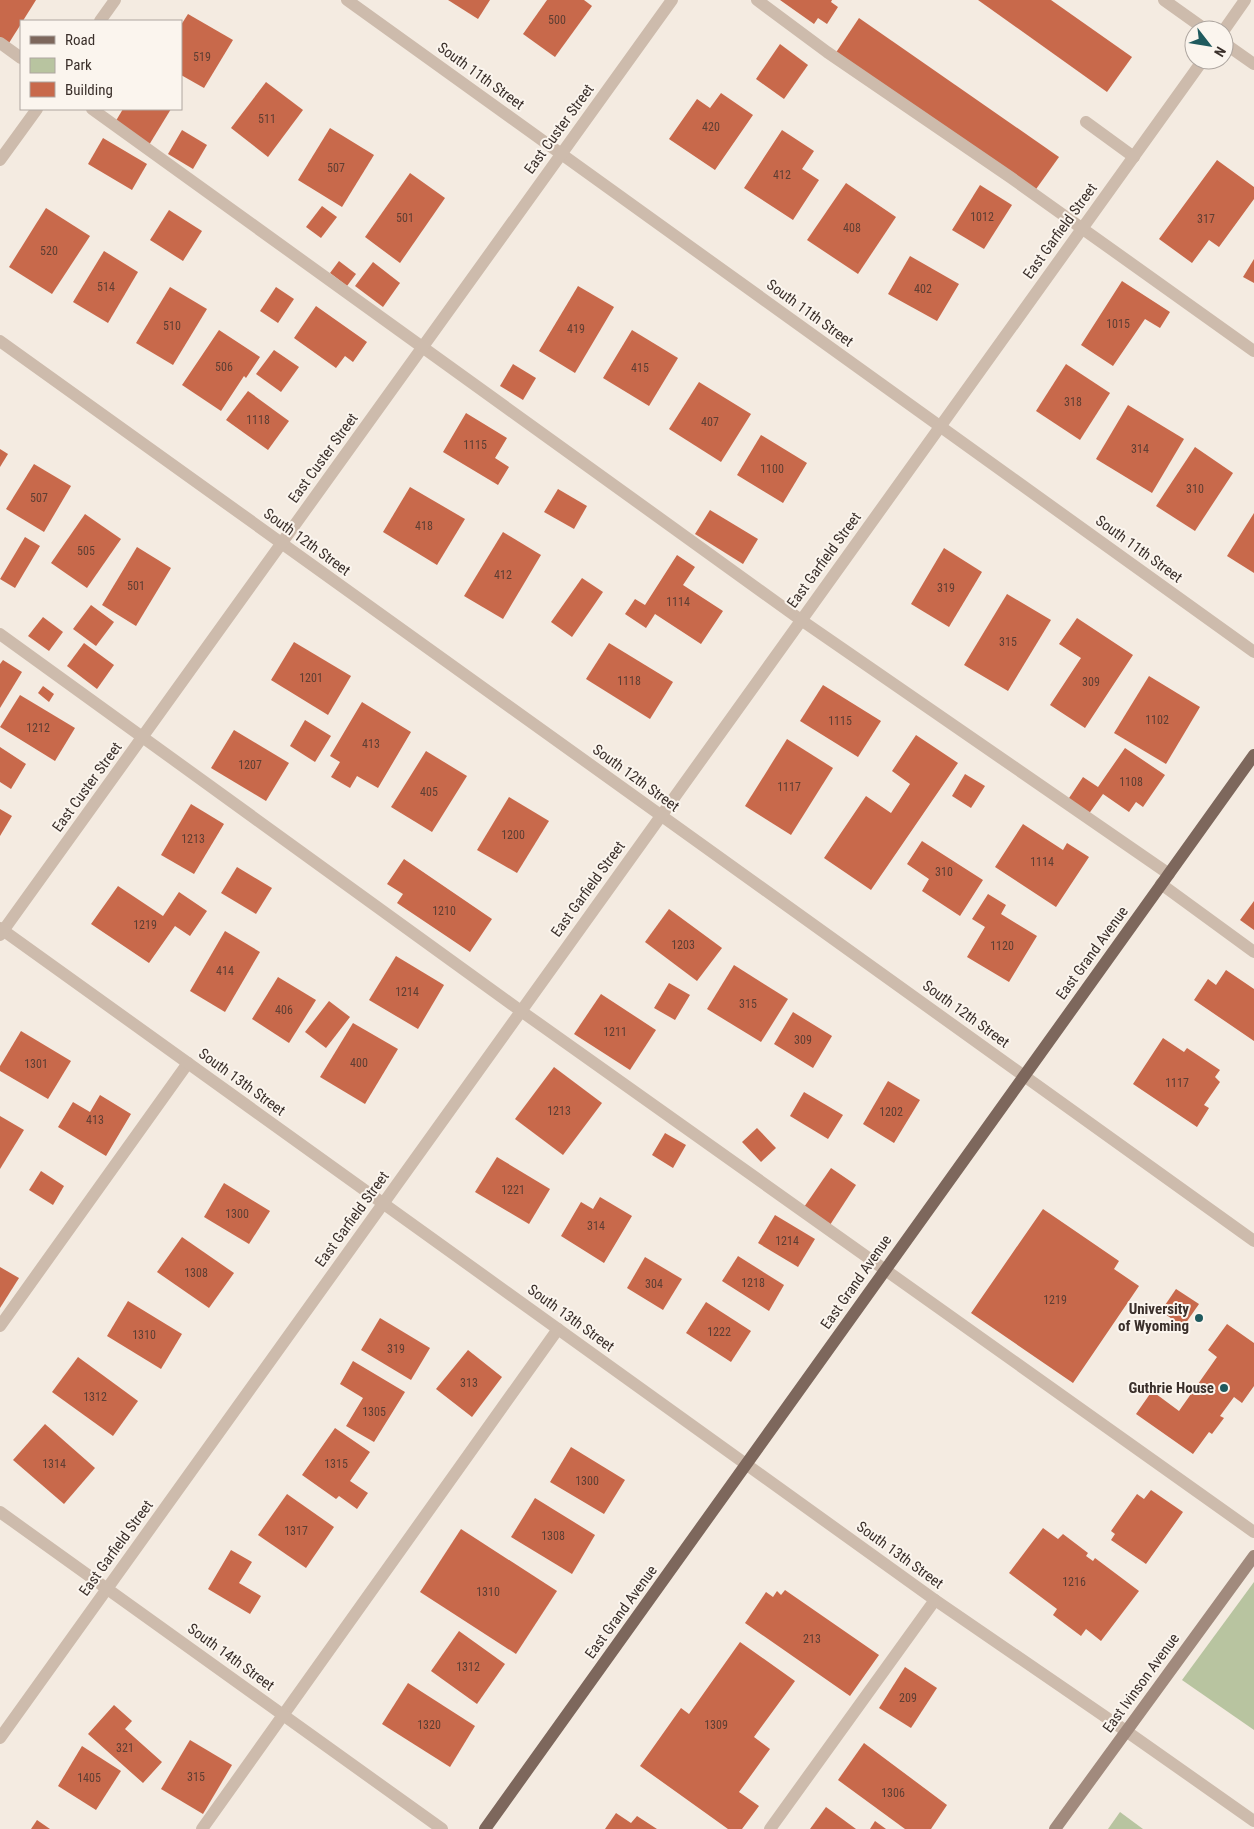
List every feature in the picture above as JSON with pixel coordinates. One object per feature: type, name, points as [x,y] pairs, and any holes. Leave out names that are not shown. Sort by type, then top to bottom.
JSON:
[{"type":"main road","name":"East Grand Avenue","points":[[485,1829],[1254,755]]},
{"type":"street","points":[[101,20],[115,0]]},
{"type":"street","name":"South 11th Street","points":[[348,0],[1254,652]]},
{"type":"street","name":"East Custer Street","points":[[1,931],[143,737],[672,0]]},
{"type":"street","points":[[758,0],[826,52],[1010,177],[1254,351]]},
{"type":"street","points":[[1164,0],[1192,20]]},
{"type":"street","points":[[1231,20],[1246,0]]},
{"type":"street","points":[[0,43],[20,57]]},
{"type":"street","points":[[1234,50],[1254,64]]},
{"type":"street","name":"East Garfield Street","points":[[0,1738],[1196,70]]},
{"type":"street","points":[[0,160],[36,110]]},
{"type":"street","points":[[93,110],[801,620],[1165,879],[1254,952]]},
{"type":"street","points":[[1086,122],[1134,157]]},
{"type":"street","name":"South 12th Street","points":[[0,341],[1254,1241]]},
{"type":"street","points":[[0,634],[521,1011],[1254,1532]]},
{"type":"street","name":"South 13th Street","points":[[1,931],[188,1063],[935,1600],[1254,1821]]},
{"type":"street","points":[[0,1326],[188,1063]]},
{"type":"street","points":[[202,1829],[558,1329]]},
{"type":"street","name":"South 14th Street","points":[[0,1512],[442,1829]]},
{"type":"street","name":"East Ivinson Avenue","points":[[1055,1829],[1254,1556]]},
{"type":"street","points":[[770,1829],[935,1600]]},
{"type":"green space","points":[[1254,1582],[1254,1730],[1182,1680]]},
{"type":"green space","points":[[1120,1812],[1143,1829],[1108,1829]]},
{"type":"building","points":[[0,0],[36,0],[23,20],[20,20],[20,25],[9,43],[0,37]]},
{"type":"building","points":[[448,0],[490,0],[478,19]]},
{"type":"building","points":[[547,0],[584,0],[592,6],[555,57],[523,34]]},
{"type":"building","points":[[780,0],[832,0],[831,2],[838,7],[827,24],[818,18],[814,24]]},
{"type":"building","points":[[978,0],[1051,0],[1132,57],[1107,92]]},
{"type":"building","points":[[188,14],[233,40],[204,88],[182,76],[182,23]]},
{"type":"building","points":[[859,18],[1059,157],[1034,192],[835,54]]},
{"type":"building","points":[[780,44],[808,65],[784,99],[756,79]]},
{"type":"building","points":[[266,82],[303,110],[268,157],[231,128]]},
{"type":"building","points":[[721,93],[753,115],[715,170],[669,139],[697,99],[710,108]]},
{"type":"building","points":[[122,110],[170,110],[149,145],[114,124]]},
{"type":"building","points":[[330,128],[374,155],[342,207],[298,180]]},
{"type":"building","points":[[182,130],[207,145],[193,169],[168,154]]},
{"type":"building","points":[[782,130],[814,151],[802,169],[819,180],[793,220],[744,188]]},
{"type":"building","points":[[103,138],[147,164],[132,190],[88,164]]},
{"type":"building","points":[[1217,160],[1254,187],[1254,199],[1219,247],[1209,240],[1192,263],[1159,239]]},
{"type":"building","points":[[410,173],[445,198],[400,263],[365,237]]},
{"type":"building","points":[[846,183],[896,217],[858,274],[807,240]]},
{"type":"building","points":[[980,185],[1012,205],[984,249],[952,230]]},
{"type":"building","points":[[322,206],[337,217],[321,238],[306,227]]},
{"type":"building","points":[[46,208],[90,236],[52,294],[9,267]]},
{"type":"building","points":[[169,210],[202,231],[183,261],[150,240]]},
{"type":"building","points":[[104,251],[138,272],[108,323],[73,302]]},
{"type":"building","points":[[910,256],[959,284],[937,321],[888,294]]},
{"type":"building","points":[[1254,259],[1254,283],[1243,277]]},
{"type":"building","points":[[339,261],[356,274],[347,286],[330,273]]},
{"type":"building","points":[[373,262],[400,283],[383,307],[355,286]]},
{"type":"building","points":[[1122,281],[1170,312],[1160,328],[1145,319],[1113,366],[1081,345]]},
{"type":"building","points":[[578,286],[614,307],[575,373],[539,351]]},
{"type":"building","points":[[170,287],[207,309],[173,365],[136,343]]},
{"type":"building","points":[[276,287],[294,299],[278,323],[260,311]]},
{"type":"building","points":[[316,306],[367,342],[353,362],[345,356],[336,368],[294,338]]},
{"type":"building","points":[[219,330],[260,357],[246,378],[244,376],[221,411],[182,385]]},
{"type":"building","points":[[632,330],[678,358],[649,406],[603,378]]},
{"type":"building","points":[[274,350],[299,367],[281,392],[256,374]]},
{"type":"building","points":[[513,364],[536,378],[523,400],[500,386]]},
{"type":"building","points":[[1066,364],[1110,393],[1080,440],[1036,411]]},
{"type":"building","points":[[699,382],[751,414],[721,462],[669,429]]},
{"type":"building","points":[[248,391],[289,421],[268,450],[226,420]]},
{"type":"building","points":[[1128,405],[1184,439],[1152,493],[1096,459]]},
{"type":"building","points":[[466,413],[507,438],[495,458],[509,467],[498,485],[443,452]]},
{"type":"building","points":[[761,435],[807,463],[783,503],[737,475]]},
{"type":"building","points":[[1195,447],[1233,473],[1195,531],[1156,506]]},
{"type":"building","points":[[0,449],[8,454],[0,467]]},
{"type":"building","points":[[34,464],[71,486],[44,532],[6,509]]},
{"type":"building","points":[[410,487],[465,519],[437,565],[383,532]]},
{"type":"building","points":[[558,489],[587,506],[574,529],[544,512]]},
{"type":"building","points":[[710,510],[758,539],[743,564],[695,534]]},
{"type":"building","points":[[1254,513],[1254,573],[1227,556]]},
{"type":"building","points":[[85,514],[121,539],[87,588],[51,563]]},
{"type":"building","points":[[503,532],[541,555],[503,619],[464,596]]},
{"type":"building","points":[[25,537],[40,546],[15,588],[0,579]]},
{"type":"building","points":[[137,547],[171,568],[136,626],[102,605]]},
{"type":"building","points":[[944,548],[982,572],[949,627],[911,604]]},
{"type":"building","points":[[677,555],[695,567],[683,585],[723,611],[701,644],[655,614],[646,628],[625,614],[635,599],[645,605]]},
{"type":"building","points":[[582,578],[603,592],[572,637],[551,622]]},
{"type":"building","points":[[1007,594],[1051,620],[1008,691],[964,665]]},
{"type":"building","points":[[91,605],[114,622],[96,646],[73,629]]},
{"type":"building","points":[[43,617],[63,632],[49,651],[28,636]]},
{"type":"building","points":[[1077,618],[1133,655],[1085,728],[1050,705],[1081,658],[1059,644]]},
{"type":"building","points":[[294,642],[351,676],[328,715],[271,680]]},
{"type":"building","points":[[84,643],[114,665],[97,689],[67,666]]},
{"type":"building","points":[[609,643],[673,682],[650,719],[586,679]]},
{"type":"building","points":[[3,660],[22,672],[0,708],[0,664]]},
{"type":"building","points":[[1149,676],[1200,707],[1166,764],[1114,733]]},
{"type":"building","points":[[823,685],[881,721],[858,757],[800,721]]},
{"type":"building","points":[[43,686],[54,694],[49,702],[38,693]]},
{"type":"building","points":[[20,695],[75,728],[55,761],[0,727]]},
{"type":"building","points":[[362,702],[411,732],[378,788],[357,776],[350,788],[331,777],[340,762],[330,756]]},
{"type":"building","points":[[305,720],[331,736],[315,762],[290,746]]},
{"type":"building","points":[[234,730],[289,763],[266,801],[211,768]]},
{"type":"building","points":[[916,735],[958,763],[871,890],[824,858],[866,796],[891,813],[910,784],[892,771]]},
{"type":"building","points":[[787,739],[833,768],[791,835],[745,806]]},
{"type":"building","points":[[0,747],[26,764],[11,789],[0,782]]},
{"type":"building","points":[[1125,748],[1165,775],[1143,807],[1136,802],[1129,812],[1103,794],[1088,815],[1067,801],[1083,777],[1098,787]]},
{"type":"building","points":[[426,751],[467,776],[432,832],[391,807]]},
{"type":"building","points":[[965,774],[985,786],[971,808],[952,796]]},
{"type":"building","points":[[509,797],[549,821],[517,873],[477,850]]},
{"type":"building","points":[[191,804],[224,824],[194,874],[161,855]]},
{"type":"building","points":[[0,809],[12,816],[0,836]]},
{"type":"building","points":[[1023,824],[1063,850],[1067,843],[1089,857],[1056,907],[995,867]]},
{"type":"building","points":[[922,841],[983,880],[960,916],[922,891],[929,879],[907,864]]},
{"type":"building","points":[[404,859],[492,919],[470,952],[397,903],[403,894],[387,884]]},
{"type":"building","points":[[237,867],[272,888],[256,914],[221,893]]},
{"type":"building","points":[[118,886],[163,916],[179,892],[207,911],[190,936],[175,926],[149,963],[91,924]]},
{"type":"building","points":[[988,894],[1006,905],[1001,914],[1037,936],[1009,982],[967,957],[985,927],[972,919]]},
{"type":"building","points":[[1254,901],[1254,930],[1240,920]]},
{"type":"building","points":[[669,909],[722,948],[697,981],[645,942]]},
{"type":"building","points":[[225,931],[260,952],[225,1012],[190,991]]},
{"type":"building","points":[[396,956],[444,985],[418,1029],[369,1000]]},
{"type":"building","points":[[734,965],[788,999],[761,1042],[707,1009]]},
{"type":"building","points":[[1226,970],[1254,989],[1254,1041],[1194,1000],[1208,979],[1216,985]]},
{"type":"building","points":[[278,977],[316,1000],[289,1043],[252,1019]]},
{"type":"building","points":[[669,983],[690,995],[675,1020],[654,1008]]},
{"type":"building","points":[[601,994],[656,1030],[630,1070],[574,1034]]},
{"type":"building","points":[[329,1001],[350,1017],[326,1048],[305,1032]]},
{"type":"building","points":[[793,1012],[832,1036],[813,1068],[774,1044]]},
{"type":"building","points":[[353,1023],[398,1049],[365,1104],[320,1077]]},
{"type":"building","points":[[21,1031],[71,1061],[48,1099],[0,1071],[0,1066]]},
{"type":"building","points":[[1163,1038],[1184,1052],[1187,1048],[1220,1070],[1215,1077],[1220,1082],[1204,1105],[1209,1108],[1197,1127],[1133,1084]]},
{"type":"building","points":[[554,1067],[602,1103],[563,1155],[515,1119]]},
{"type":"building","points":[[888,1081],[920,1100],[894,1143],[863,1124]]},
{"type":"building","points":[[804,1092],[843,1115],[828,1139],[790,1116]]},
{"type":"building","points":[[100,1095],[131,1114],[106,1156],[58,1127],[73,1102],[90,1112]]},
{"type":"building","points":[[0,1116],[24,1130],[0,1169]]},
{"type":"building","points":[[757,1128],[776,1148],[761,1162],[742,1142]]},
{"type":"building","points":[[665,1133],[686,1145],[673,1168],[652,1155]]},
{"type":"building","points":[[497,1157],[550,1189],[529,1224],[475,1192]]},
{"type":"building","points":[[831,1168],[856,1185],[828,1228],[802,1210]]},
{"type":"building","points":[[41,1171],[64,1186],[53,1205],[29,1190]]},
{"type":"building","points":[[224,1183],[270,1211],[249,1244],[204,1217]]},
{"type":"building","points":[[600,1197],[632,1216],[604,1263],[561,1236],[581,1202],[593,1209]]},
{"type":"building","points":[[1043,1209],[1119,1261],[1114,1269],[1139,1286],[1073,1383],[971,1313]]},
{"type":"building","points":[[775,1215],[815,1239],[798,1267],[758,1243]]},
{"type":"building","points":[[182,1237],[234,1273],[209,1308],[157,1272]]},
{"type":"building","points":[[738,1256],[784,1285],[769,1311],[722,1281]]},
{"type":"building","points":[[645,1257],[682,1279],[663,1310],[627,1288]]},
{"type":"building","points":[[0,1267],[19,1278],[0,1308]]},
{"type":"building","points":[[1176,1289],[1199,1304],[1183,1327],[1161,1311]]},
{"type":"building","points":[[128,1301],[182,1334],[161,1369],[107,1336]]},
{"type":"building","points":[[706,1302],[751,1331],[731,1362],[686,1333]]},
{"type":"building","points":[[380,1318],[430,1348],[411,1380],[361,1350]]},
{"type":"building","name":"Guthrie House","points":[[1227,1324],[1254,1343],[1254,1386],[1242,1403],[1234,1397],[1220,1416],[1224,1418],[1212,1434],[1209,1432],[1193,1454],[1136,1414],[1152,1391],[1179,1411],[1217,1357],[1208,1350]]},
{"type":"building","points":[[468,1350],[502,1377],[472,1417],[436,1389]]},
{"type":"building","points":[[78,1357],[138,1401],[113,1436],[52,1392]]},
{"type":"building","points":[[353,1361],[405,1392],[374,1442],[346,1426],[363,1398],[340,1384]]},
{"type":"building","points":[[45,1424],[95,1468],[64,1504],[13,1460]]},
{"type":"building","points":[[335,1428],[370,1452],[350,1481],[368,1493],[357,1509],[339,1496],[336,1499],[302,1475]]},
{"type":"building","points":[[571,1447],[625,1480],[604,1514],[550,1482]]},
{"type":"building","points":[[1151,1490],[1183,1512],[1146,1564],[1111,1540],[1115,1534],[1111,1531],[1137,1494],[1144,1499]]},
{"type":"building","points":[[287,1494],[334,1527],[306,1568],[258,1535]]},
{"type":"building","points":[[535,1498],[595,1535],[572,1574],[511,1537]]},
{"type":"building","points":[[1043,1528],[1058,1539],[1063,1534],[1088,1553],[1086,1556],[1093,1561],[1095,1558],[1139,1591],[1101,1641],[1086,1629],[1081,1636],[1053,1615],[1057,1609],[1009,1573]]},
{"type":"building","points":[[461,1529],[557,1591],[516,1654],[420,1592]]},
{"type":"building","points":[[231,1550],[252,1562],[239,1583],[261,1596],[250,1614],[208,1589]]},
{"type":"building","points":[[785,1590],[879,1655],[850,1696],[745,1623],[766,1592],[773,1597],[777,1591],[781,1595]]},
{"type":"building","points":[[459,1631],[505,1664],[477,1704],[431,1671]]},
{"type":"building","points":[[740,1642],[795,1681],[754,1737],[770,1749],[739,1792],[759,1806],[742,1829],[728,1829],[640,1766],[681,1708],[689,1714]]},
{"type":"building","points":[[905,1667],[937,1688],[911,1728],[879,1708]]},
{"type":"building","points":[[408,1683],[475,1726],[450,1767],[382,1724]]},
{"type":"building","points":[[114,1705],[132,1721],[125,1729],[162,1762],[143,1783],[88,1734]]},
{"type":"building","points":[[190,1740],[232,1765],[203,1814],[161,1789]]},
{"type":"building","points":[[864,1743],[947,1805],[931,1829],[905,1829],[838,1780]]},
{"type":"building","points":[[82,1746],[121,1771],[96,1810],[58,1786]]},
{"type":"building","points":[[826,1807],[856,1829],[810,1829]]},
{"type":"building","points":[[616,1813],[631,1823],[637,1816],[657,1829],[605,1829]]},
{"type":"building","points":[[37,1820],[50,1829],[31,1829]]},
{"type":"building","points":[[875,1821],[886,1829],[870,1829]]},
{"type":"place","name":"University of Wyoming","points":[[1199,1318]]},
{"type":"place","name":"Guthrie House","points":[[1224,1388]]}]
